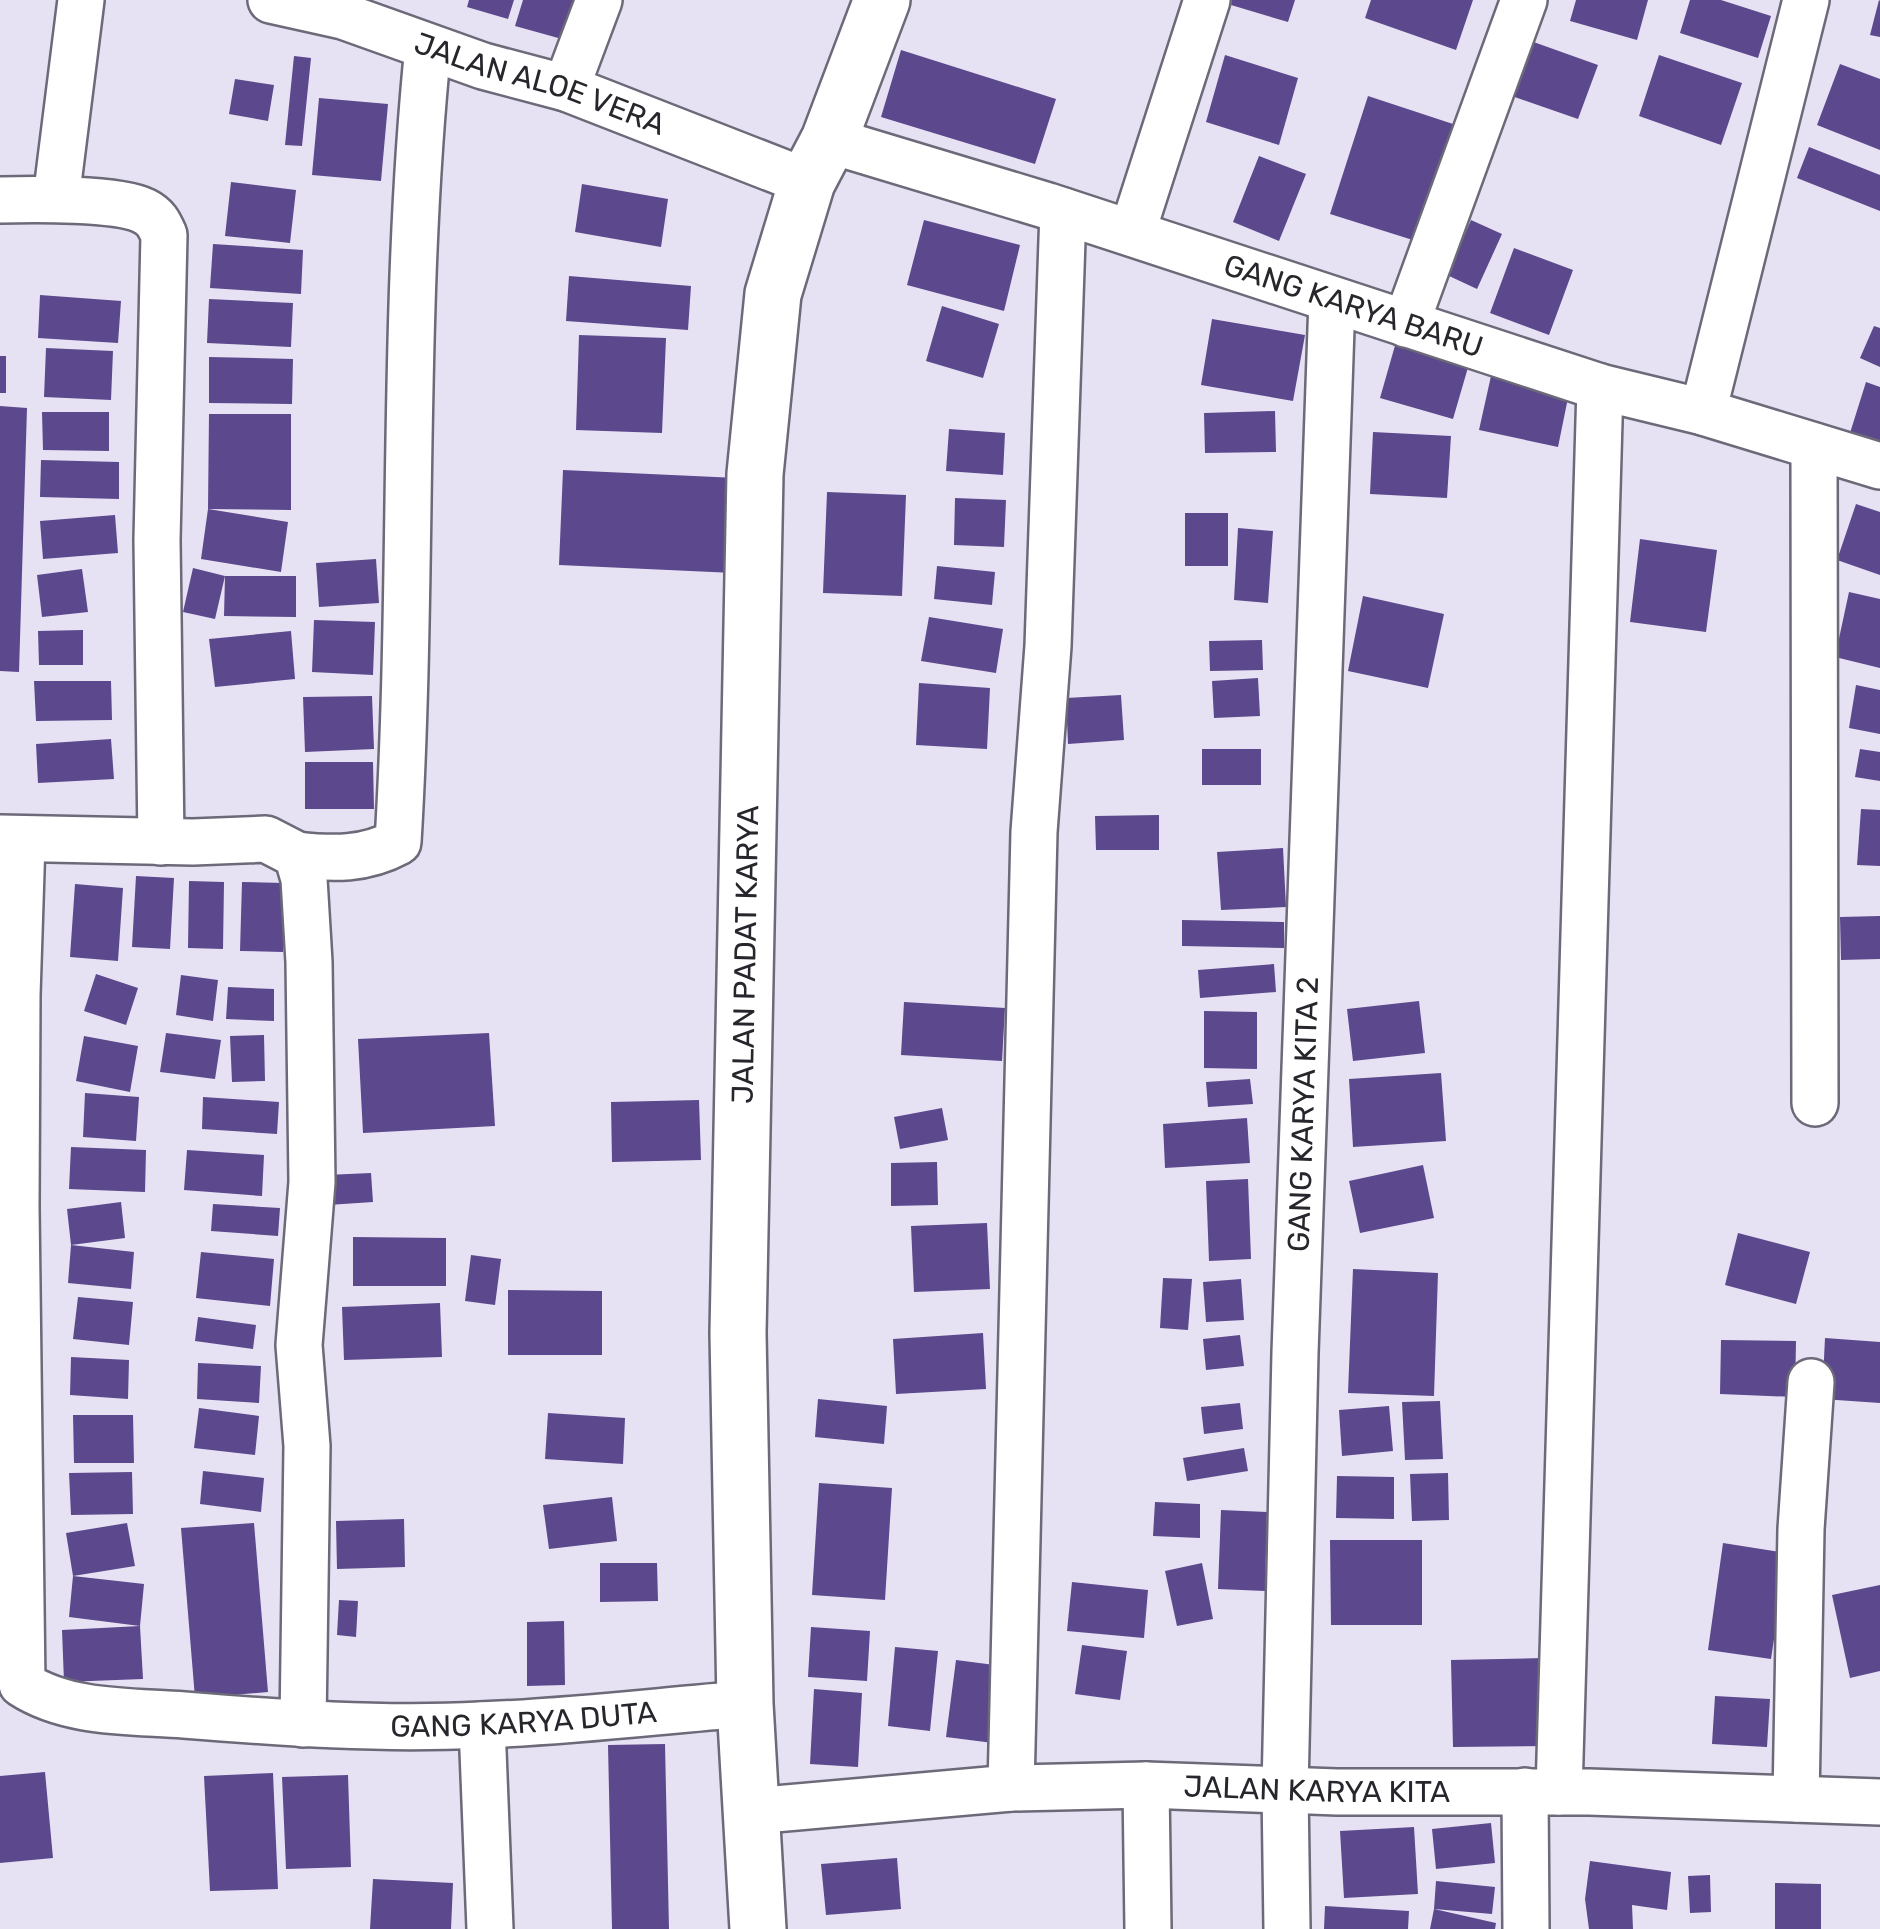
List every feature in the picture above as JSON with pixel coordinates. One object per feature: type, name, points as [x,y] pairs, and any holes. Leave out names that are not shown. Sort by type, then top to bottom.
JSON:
[{"type":"street","points":[[56,199],[81,0]]},
{"type":"street","name":"JALAN ALOE VERA","points":[[271,0],[343,16],[428,48],[818,161]]},
{"type":"street","points":[[566,88],[598,0]]},
{"type":"street","name":"JALAN PADAT KARYA","points":[[758,1929],[745,1704],[738,1332],[755,474],[773,294],[818,161],[882,0]]},
{"type":"street","points":[[1132,234],[1208,0]]},
{"type":"street","points":[[1406,324],[1524,0]]},
{"type":"street","points":[[1703,412],[1806,0]]},
{"type":"street","points":[[11,839],[266,839],[297,855],[334,859],[377,854],[398,842],[405,723],[410,349],[416,192],[428,48]]},
{"type":"street","name":"GANG KARYA BARU","points":[[818,161],[1063,210],[1600,387],[1703,412],[1880,466]]},
{"type":"street","points":[[0,200],[56,199],[140,208],[156,218],[164,235],[157,540],[161,842]]},
{"type":"street","points":[[1011,1788],[1034,832],[1048,646],[1063,210]]},
{"type":"street","name":"GANG KARYA KITA 2","points":[[1287,1929],[1285,1789],[1296,1333],[1332,300]]},
{"type":"street","points":[[1526,1929],[1542,1791],[1600,387]]},
{"type":"street","points":[[1814,446],[1815,1103]]},
{"type":"street","name":"GANG KARYA DUTA","points":[[11,839],[22,1684],[38,1695],[89,1708],[303,1724],[482,1726],[745,1704]]},
{"type":"street","points":[[297,855],[304,880],[309,962],[312,1182],[299,1345],[307,1446],[303,1724]]},
{"type":"street","points":[[1796,1799],[1801,1529],[1811,1382]]},
{"type":"street","points":[[482,1726],[490,1929]]},
{"type":"street","points":[[1146,1784],[1148,1929]]},
{"type":"street","name":"JALAN KARYA KITA","points":[[753,1811],[1011,1788],[1146,1784],[1337,1792],[1542,1791],[1880,1802]]},
{"type":"building","points":[[469,0],[514,0],[508,19],[467,7]]},
{"type":"building","points":[[523,0],[580,0],[569,41],[515,26]]},
{"type":"building","points":[[1232,0],[1295,0],[1288,22],[1231,5]]},
{"type":"building","points":[[1371,0],[1473,0],[1456,50],[1365,18]]},
{"type":"building","points":[[1576,0],[1648,0],[1637,40],[1570,21]]},
{"type":"building","points":[[1690,0],[1721,0],[1771,16],[1758,58],[1680,33]]},
{"type":"building","points":[[1880,1],[1880,37],[1870,35]]},
{"type":"building","points":[[1528,40],[1598,65],[1578,119],[1509,95]]},
{"type":"building","points":[[901,50],[1056,99],[1035,164],[881,117]]},
{"type":"building","points":[[1225,55],[1298,78],[1279,145],[1206,122]]},
{"type":"building","points":[[1659,55],[1742,83],[1721,145],[1639,116]]},
{"type":"building","points":[[294,56],[311,58],[302,146],[285,145]]},
{"type":"building","points":[[1840,64],[1880,79],[1880,150],[1817,125]]},
{"type":"building","points":[[235,79],[274,85],[268,121],[229,114]]},
{"type":"building","points":[[1368,96],[1453,124],[1416,241],[1330,214]]},
{"type":"building","points":[[319,98],[388,104],[381,181],[312,175]]},
{"type":"building","points":[[1809,147],[1880,175],[1880,211],[1797,178]]},
{"type":"building","points":[[1259,156],[1306,174],[1279,241],[1233,222]]},
{"type":"building","points":[[231,182],[296,190],[290,243],[225,236]]},
{"type":"building","points":[[582,184],[668,199],[661,247],[575,232]]},
{"type":"building","points":[[924,220],[1020,245],[1004,311],[907,285]]},
{"type":"building","points":[[1471,220],[1502,234],[1477,289],[1447,275]]},
{"type":"building","points":[[213,244],[303,250],[301,294],[210,288]]},
{"type":"building","points":[[1514,248],[1573,270],[1549,335],[1490,313]]},
{"type":"building","points":[[569,276],[691,286],[688,330],[566,321]]},
{"type":"building","points":[[40,295],[121,301],[118,343],[38,338]]},
{"type":"building","points":[[209,299],[293,303],[291,347],[207,343]]},
{"type":"building","points":[[942,306],[999,324],[983,378],[926,361]]},
{"type":"building","points":[[1212,319],[1305,335],[1293,401],[1201,385]]},
{"type":"building","points":[[1874,326],[1880,328],[1880,367],[1860,358]]},
{"type":"building","points":[[579,335],[666,338],[662,433],[576,430]]},
{"type":"building","points":[[1396,342],[1469,364],[1453,419],[1380,398]]},
{"type":"building","points":[[46,348],[113,351],[111,400],[44,397]]},
{"type":"building","points":[[0,356],[6,356],[6,393],[0,393]]},
{"type":"building","points":[[209,357],[293,359],[292,404],[209,403]]},
{"type":"building","points":[[1491,376],[1569,393],[1558,447],[1479,430]]},
{"type":"building","points":[[1866,382],[1880,387],[1880,443],[1850,433]]},
{"type":"building","points":[[0,406],[27,408],[19,672],[0,671]]},
{"type":"building","points":[[1275,411],[1276,452],[1205,453],[1204,413]]},
{"type":"building","points":[[42,412],[109,412],[109,451],[43,450]]},
{"type":"building","points":[[209,414],[291,414],[291,510],[208,509]]},
{"type":"building","points":[[949,429],[1005,433],[1003,475],[946,471]]},
{"type":"building","points":[[1373,432],[1451,436],[1447,498],[1370,494]]},
{"type":"building","points":[[41,460],[119,462],[119,499],[40,497]]},
{"type":"building","points":[[563,470],[737,478],[734,573],[559,565]]},
{"type":"building","points":[[827,492],[906,495],[902,596],[823,593]]},
{"type":"building","points":[[955,498],[1006,500],[1004,547],[954,545]]},
{"type":"building","points":[[1856,504],[1880,512],[1880,575],[1837,560]]},
{"type":"building","points":[[208,509],[288,522],[281,572],[201,559]]},
{"type":"building","points":[[1185,513],[1228,513],[1228,566],[1185,566]]},
{"type":"building","points":[[115,515],[118,553],[43,559],[40,521]]},
{"type":"building","points":[[1238,528],[1273,531],[1268,603],[1234,600]]},
{"type":"building","points":[[1640,539],[1717,550],[1706,632],[1630,622]]},
{"type":"building","points":[[376,559],[379,603],[319,607],[316,563]]},
{"type":"building","points":[[937,566],[995,572],[992,605],[934,599]]},
{"type":"building","points":[[193,568],[225,576],[215,619],[183,612]]},
{"type":"building","points":[[82,569],[88,612],[42,617],[37,575]]},
{"type":"building","points":[[225,576],[296,576],[296,617],[224,616]]},
{"type":"building","points":[[1849,592],[1880,599],[1880,668],[1835,657]]},
{"type":"building","points":[[1363,596],[1444,614],[1428,688],[1348,671]]},
{"type":"building","points":[[929,617],[1003,629],[996,673],[921,661]]},
{"type":"building","points":[[314,620],[375,622],[373,675],[312,672]]},
{"type":"building","points":[[83,630],[83,665],[39,665],[38,631]]},
{"type":"building","points":[[291,631],[295,679],[215,687],[209,639]]},
{"type":"building","points":[[1262,640],[1263,670],[1210,671],[1209,641]]},
{"type":"building","points":[[1258,678],[1260,716],[1214,718],[1212,681]]},
{"type":"building","points":[[34,681],[111,681],[112,720],[36,721]]},
{"type":"building","points":[[919,683],[990,688],[987,749],[916,745]]},
{"type":"building","points":[[1856,685],[1880,690],[1880,734],[1849,728]]},
{"type":"building","points":[[1121,695],[1124,740],[1068,744],[1066,698]]},
{"type":"building","points":[[372,696],[374,749],[305,752],[303,697]]},
{"type":"building","points":[[111,739],[114,779],[38,783],[36,744]]},
{"type":"building","points":[[1202,749],[1261,749],[1261,785],[1202,785]]},
{"type":"building","points":[[1860,749],[1880,752],[1880,781],[1855,777]]},
{"type":"building","points":[[305,762],[373,762],[374,809],[305,809]]},
{"type":"building","points":[[1861,809],[1880,810],[1880,866],[1857,865]]},
{"type":"building","points":[[1159,815],[1159,850],[1096,850],[1095,816]]},
{"type":"building","points":[[1283,848],[1286,907],[1221,910],[1217,852]]},
{"type":"building","points":[[136,876],[174,878],[170,949],[132,947]]},
{"type":"building","points":[[189,881],[224,882],[223,949],[188,948]]},
{"type":"building","points":[[242,882],[284,883],[283,952],[240,951]]},
{"type":"building","points":[[75,884],[123,888],[118,961],[70,957]]},
{"type":"building","points":[[1880,916],[1880,959],[1841,960],[1840,917]]},
{"type":"building","points":[[1182,920],[1284,922],[1284,948],[1182,946]]},
{"type":"building","points":[[1274,964],[1276,992],[1200,998],[1198,970]]},
{"type":"building","points":[[96,974],[138,988],[126,1025],[84,1011]]},
{"type":"building","points":[[181,975],[218,980],[213,1021],[176,1015]]},
{"type":"building","points":[[228,987],[274,989],[274,1021],[226,1019]]},
{"type":"building","points":[[1419,1001],[1425,1053],[1353,1061],[1347,1009]]},
{"type":"building","points":[[904,1002],[1005,1008],[1002,1061],[901,1055]]},
{"type":"building","points":[[1204,1011],[1257,1012],[1257,1069],[1204,1068]]},
{"type":"building","points":[[166,1033],[221,1040],[215,1079],[160,1072]]},
{"type":"building","points":[[489,1033],[495,1126],[363,1133],[358,1039]]},
{"type":"building","points":[[264,1035],[265,1081],[232,1082],[230,1036]]},
{"type":"building","points":[[84,1036],[138,1046],[130,1092],[76,1081]]},
{"type":"building","points":[[1441,1073],[1446,1141],[1353,1147],[1349,1079]]},
{"type":"building","points":[[1250,1079],[1253,1104],[1208,1107],[1206,1082]]},
{"type":"building","points":[[85,1093],[139,1097],[136,1141],[83,1137]]},
{"type":"building","points":[[203,1097],[279,1102],[277,1134],[202,1129]]},
{"type":"building","points":[[699,1100],[701,1160],[612,1162],[611,1102]]},
{"type":"building","points":[[942,1108],[948,1140],[900,1149],[894,1117]]},
{"type":"building","points":[[1247,1118],[1250,1163],[1165,1168],[1163,1124]]},
{"type":"building","points":[[71,1147],[146,1150],[145,1192],[69,1189]]},
{"type":"building","points":[[187,1150],[264,1155],[262,1196],[184,1190]]},
{"type":"building","points":[[937,1162],[938,1205],[891,1206],[891,1163]]},
{"type":"building","points":[[1423,1165],[1434,1218],[1360,1233],[1349,1181]]},
{"type":"building","points":[[371,1173],[373,1202],[328,1205],[326,1175]]},
{"type":"building","points":[[1248,1179],[1251,1259],[1209,1261],[1206,1181]]},
{"type":"building","points":[[121,1202],[125,1238],[71,1245],[67,1209]]},
{"type":"building","points":[[213,1204],[280,1208],[278,1236],[211,1231]]},
{"type":"building","points":[[987,1223],[990,1289],[914,1292],[911,1226]]},
{"type":"building","points":[[1738,1233],[1810,1252],[1796,1304],[1725,1285]]},
{"type":"building","points":[[353,1237],[446,1238],[446,1286],[353,1286]]},
{"type":"building","points":[[71,1245],[134,1252],[131,1289],[68,1283]]},
{"type":"building","points":[[201,1252],[274,1259],[270,1306],[196,1298]]},
{"type":"building","points":[[471,1255],[501,1259],[495,1305],[465,1301]]},
{"type":"building","points":[[1353,1269],[1438,1273],[1434,1396],[1348,1393]]},
{"type":"building","points":[[1163,1278],[1192,1279],[1188,1330],[1160,1328]]},
{"type":"building","points":[[1241,1279],[1244,1320],[1206,1322],[1203,1282]]},
{"type":"building","points":[[508,1290],[602,1291],[602,1355],[508,1355]]},
{"type":"building","points":[[78,1297],[133,1302],[129,1345],[73,1339]]},
{"type":"building","points":[[440,1303],[442,1357],[344,1360],[342,1307]]},
{"type":"building","points":[[198,1317],[256,1325],[253,1349],[195,1341]]},
{"type":"building","points":[[983,1333],[986,1389],[896,1394],[893,1339]]},
{"type":"building","points":[[1240,1335],[1244,1366],[1206,1370],[1203,1339]]},
{"type":"building","points":[[1825,1338],[1880,1342],[1880,1403],[1822,1399]]},
{"type":"building","points":[[1721,1340],[1796,1341],[1795,1397],[1720,1394]]},
{"type":"building","points":[[71,1357],[129,1360],[128,1399],[70,1395]]},
{"type":"building","points":[[198,1363],[261,1366],[259,1403],[197,1399]]},
{"type":"building","points":[[818,1399],[887,1406],[884,1444],[815,1437]]},
{"type":"building","points":[[1440,1401],[1443,1459],[1405,1460],[1402,1402]]},
{"type":"building","points":[[1240,1403],[1243,1429],[1204,1434],[1201,1407]]},
{"type":"building","points":[[1389,1406],[1393,1451],[1342,1456],[1339,1410]]},
{"type":"building","points":[[199,1408],[259,1416],[255,1455],[194,1448]]},
{"type":"building","points":[[548,1413],[625,1418],[623,1464],[545,1459]]},
{"type":"building","points":[[73,1415],[133,1415],[134,1463],[74,1463]]},
{"type":"building","points":[[1244,1448],[1248,1471],[1187,1481],[1183,1458]]},
{"type":"building","points":[[203,1471],[264,1478],[261,1512],[200,1504]]},
{"type":"building","points":[[132,1472],[133,1514],[71,1515],[69,1473]]},
{"type":"building","points":[[1448,1473],[1449,1520],[1412,1521],[1410,1474]]},
{"type":"building","points":[[1337,1476],[1394,1477],[1394,1519],[1336,1518]]},
{"type":"building","points":[[819,1483],[892,1488],[885,1600],[812,1595]]},
{"type":"building","points":[[612,1497],[617,1541],[549,1549],[543,1505]]},
{"type":"building","points":[[1155,1502],[1200,1504],[1200,1538],[1153,1536]]},
{"type":"building","points":[[1221,1510],[1267,1512],[1265,1591],[1218,1589]]},
{"type":"building","points":[[404,1519],[405,1567],[337,1569],[336,1521]]},
{"type":"building","points":[[127,1523],[135,1566],[73,1576],[66,1533]]},
{"type":"building","points":[[254,1523],[268,1692],[195,1698],[181,1528]]},
{"type":"building","points":[[1330,1540],[1422,1540],[1422,1625],[1331,1625]]},
{"type":"building","points":[[1723,1543],[1787,1553],[1771,1659],[1708,1650]]},
{"type":"building","points":[[600,1563],[657,1563],[658,1601],[600,1602]]},
{"type":"building","points":[[1202,1563],[1213,1619],[1177,1626],[1165,1571]]},
{"type":"building","points":[[73,1576],[144,1584],[140,1626],[69,1617]]},
{"type":"building","points":[[1072,1582],[1148,1590],[1144,1638],[1067,1631]]},
{"type":"building","points":[[1880,1585],[1880,1671],[1850,1678],[1832,1595]]},
{"type":"building","points":[[339,1600],[358,1601],[356,1637],[337,1635]]},
{"type":"building","points":[[564,1621],[565,1685],[527,1686],[527,1622]]},
{"type":"building","points":[[140,1626],[143,1679],[64,1682],[62,1630]]},
{"type":"building","points":[[811,1627],[870,1631],[867,1681],[808,1677]]},
{"type":"building","points":[[1082,1645],[1127,1651],[1120,1700],[1075,1694]]},
{"type":"building","points":[[895,1647],[938,1651],[930,1731],[888,1726]]},
{"type":"building","points":[[1545,1658],[1548,1746],[1453,1747],[1451,1660]]},
{"type":"building","points":[[956,1660],[1010,1667],[1001,1744],[946,1737]]},
{"type":"building","points":[[814,1689],[862,1693],[858,1767],[810,1764]]},
{"type":"building","points":[[1715,1696],[1770,1699],[1767,1747],[1712,1744]]},
{"type":"building","points":[[665,1744],[669,1929],[612,1929],[608,1745]]},
{"type":"building","points":[[45,1772],[53,1858],[0,1863],[0,1776]]},
{"type":"building","points":[[273,1773],[278,1889],[210,1891],[204,1776]]},
{"type":"building","points":[[348,1775],[351,1867],[286,1869],[282,1777]]},
{"type":"building","points":[[1491,1823],[1495,1863],[1436,1869],[1432,1829]]},
{"type":"building","points":[[1414,1827],[1418,1894],[1344,1898],[1340,1831]]},
{"type":"building","points":[[897,1858],[901,1909],[826,1915],[821,1864]]},
{"type":"building","points":[[1590,1861],[1671,1872],[1667,1910],[1632,1905],[1633,1929],[1589,1929],[1585,1899]]},
{"type":"building","points":[[1710,1875],[1711,1912],[1690,1913],[1688,1876]]},
{"type":"building","points":[[373,1879],[453,1883],[451,1929],[370,1929]]},
{"type":"building","points":[[1436,1881],[1495,1887],[1492,1914],[1434,1909]]},
{"type":"building","points":[[1775,1883],[1821,1884],[1821,1929],[1775,1929]]},
{"type":"building","points":[[1325,1906],[1409,1911],[1408,1929],[1324,1929]]},
{"type":"building","points":[[1434,1909],[1496,1923],[1495,1929],[1430,1929]]}]
